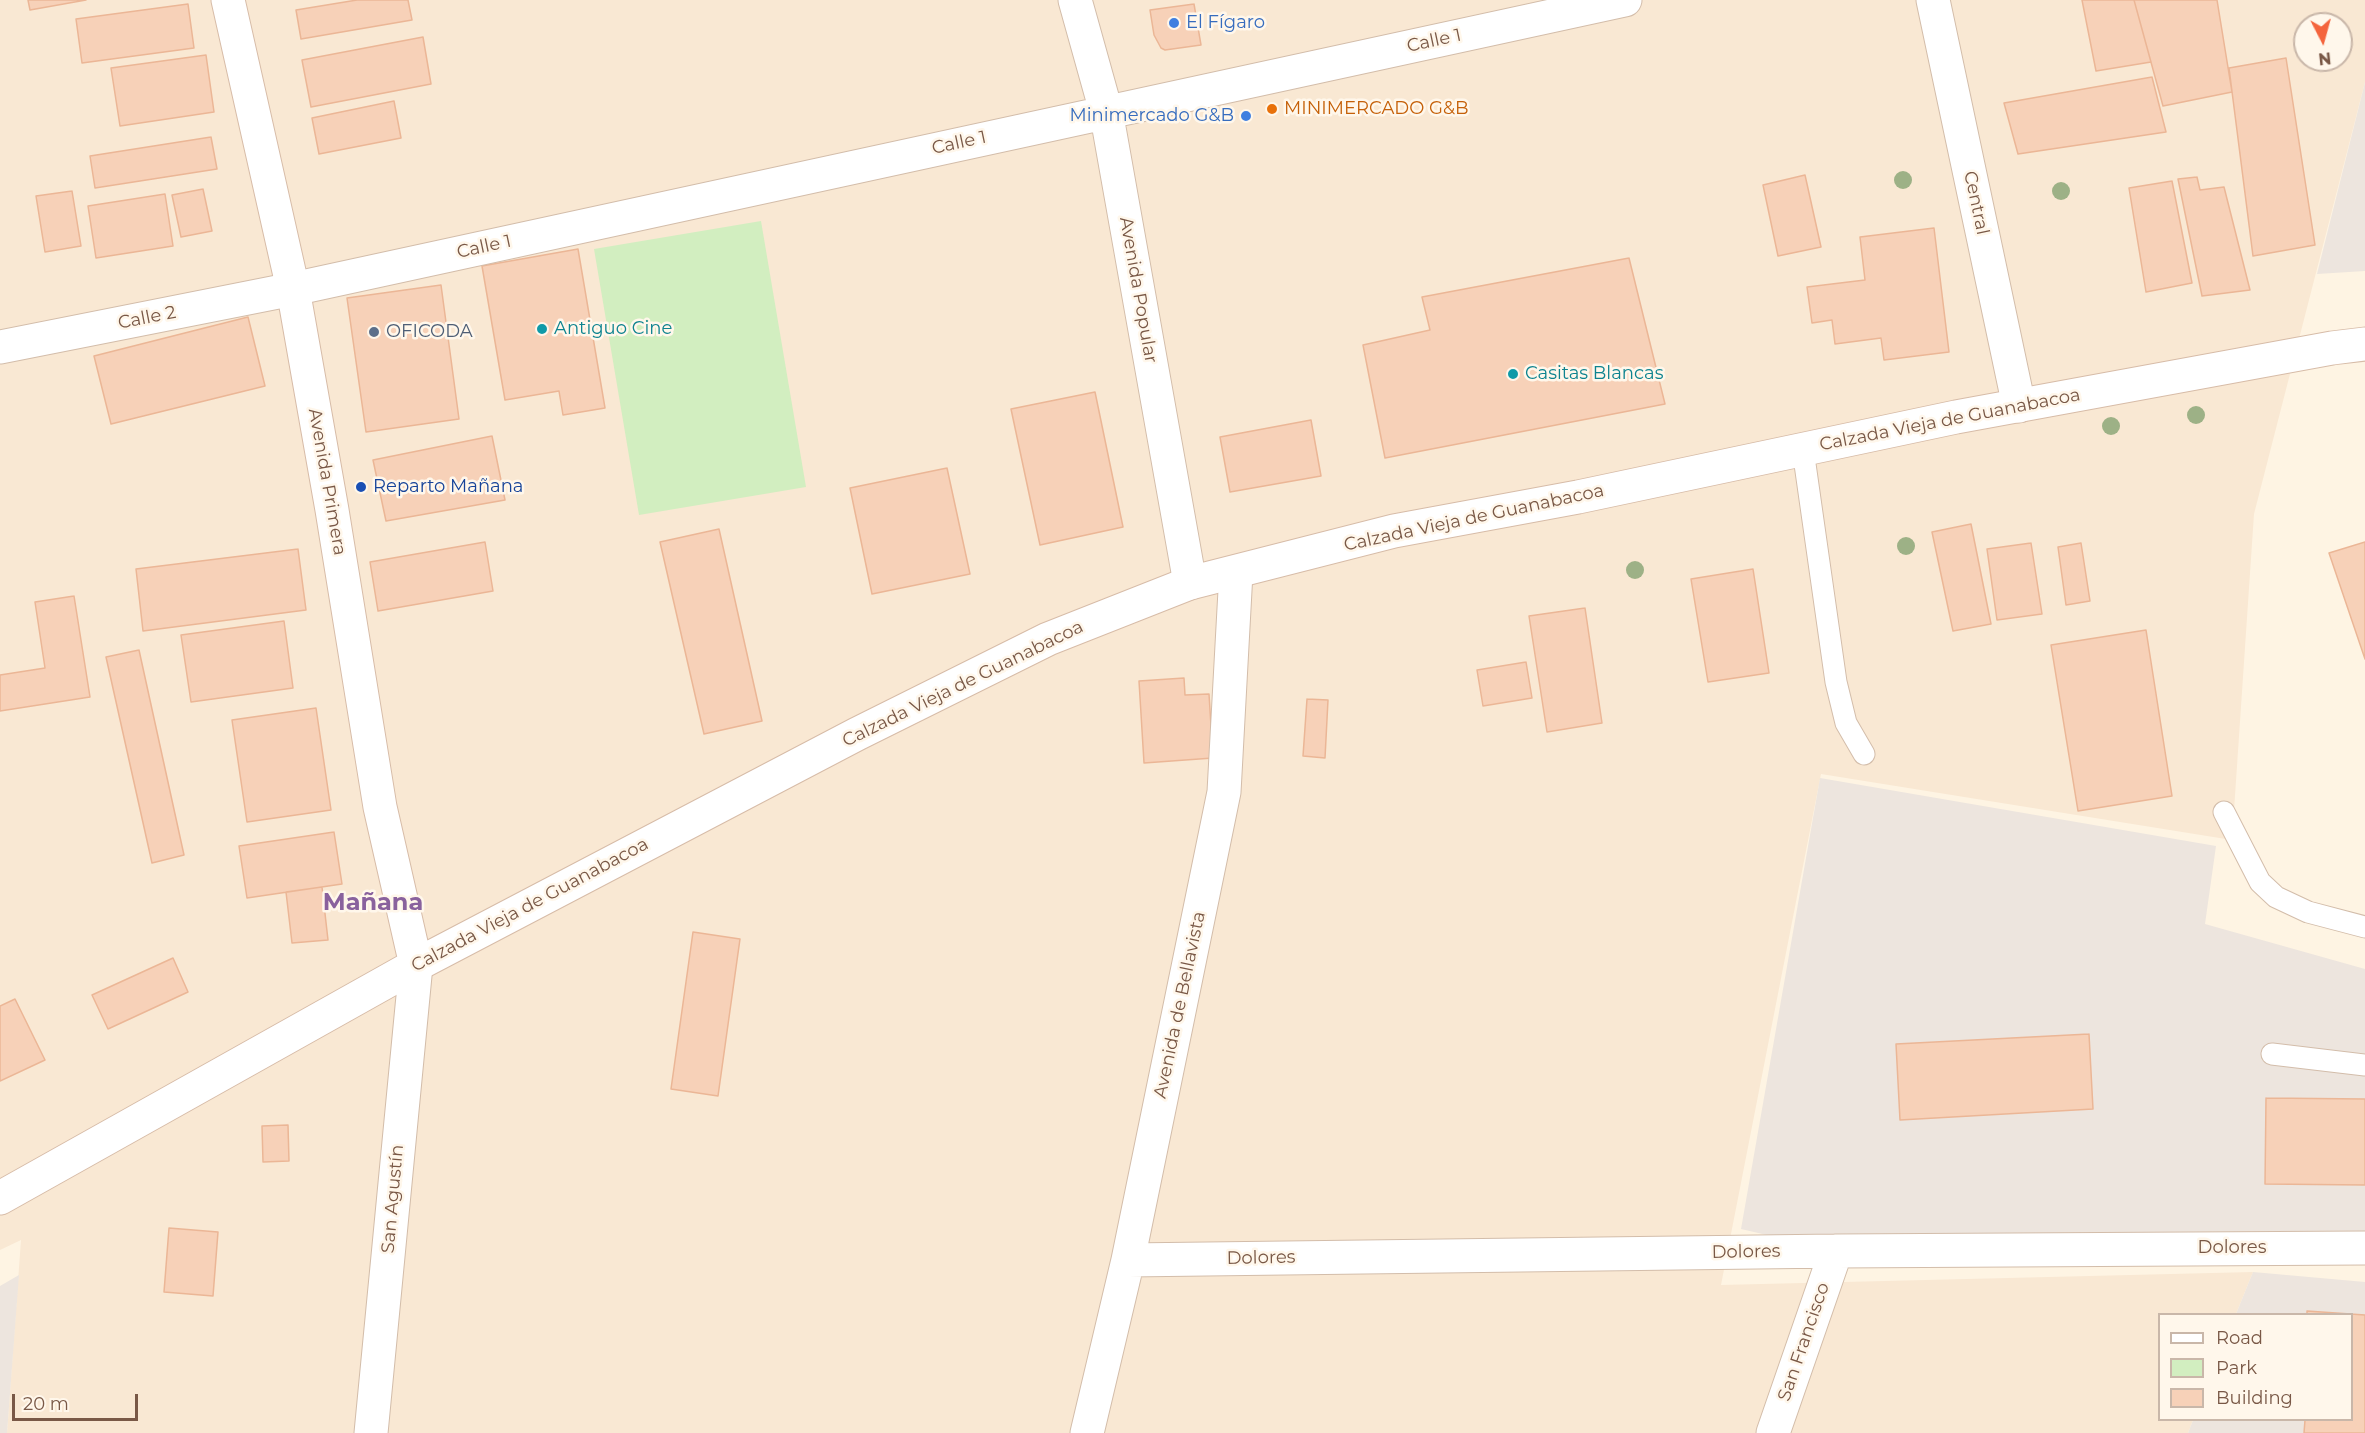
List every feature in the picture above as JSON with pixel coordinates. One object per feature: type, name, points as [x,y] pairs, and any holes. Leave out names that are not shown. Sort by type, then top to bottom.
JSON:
[{"type":"street","name":"Avenida Primera","points":[[228,0],[293,289],[332,510],[380,807],[416,965]]},
{"type":"street","name":"Avenida Popular","points":[[1075,0],[1106,111],[1190,583]]},
{"type":"street","name":"Calle 1","points":[[293,289],[1625,0]]},
{"type":"street","name":"Central","points":[[1933,0],[2019,406]]},
{"type":"street","name":"Calle 2","points":[[0,347],[293,289]]},
{"type":"street","points":[[2332,348],[2365,344]]},
{"type":"street","name":"Calzada Vieja de Guanabacoa","points":[[0,1198],[416,965],[986,669],[1048,639],[1190,583],[1394,531],[1578,497],[2019,406],[2332,348]]},
{"type":"street","points":[[2332,348],[2365,351]]},
{"type":"street","name":"Avenida de Bellavista","points":[[1087,1433],[1128,1260],[1224,792],[1236,572]]},
{"type":"street","name":"San Agustín","points":[[371,1433],[416,965]]},
{"type":"street","name":"Dolores","points":[[1128,1260],[1836,1251],[2365,1248]]},
{"type":"street","name":"San Francisco","points":[[1773,1433],[1836,1251]]},
{"type":"lane","points":[[1803,450],[1836,682],[1846,723],[1864,754]]},
{"type":"lane","points":[[2224,812],[2260,882],[2276,897],[2308,912],[2365,927]]},
{"type":"lane","points":[[2272,1054],[2365,1065]]},
{"type":"shaded area","name":"Mañana","points":[[0,0],[2365,0],[2365,82],[2254,514],[2232,840],[1821,774],[1721,1285],[2253,1272],[2236,1313],[2158,1313],[2158,1421],[2193,1421],[2188,1433],[7,1433],[21,1240],[0,1250]]},
{"type":"shaded area","points":[[2365,82],[2365,271],[2317,274]]},
{"type":"shaded area","points":[[1820,778],[2216,846],[2205,924],[2365,969],[2365,1233],[1836,1251],[1741,1229]]},
{"type":"shaded area","points":[[2253,1272],[2365,1282],[2365,1433],[2188,1433],[2193,1421],[2353,1421],[2353,1313],[2236,1313]]},
{"type":"shaded area","points":[[19,1275],[7,1433],[0,1433],[0,1286]]},
{"type":"green space","points":[[761,221],[806,487],[639,515],[594,249]]},
{"type":"building","points":[[28,0],[86,0],[30,10]]},
{"type":"building","points":[[357,0],[408,0],[412,20],[301,39],[296,10]]},
{"type":"building","points":[[2082,0],[2134,0],[2151,62],[2096,71]]},
{"type":"building","points":[[2134,0],[2217,0],[2232,92],[2163,106]]},
{"type":"building","points":[[188,4],[194,48],[82,63],[76,19]]},
{"type":"building","name":"El Fígaro","points":[[1194,4],[1201,45],[1165,50],[1161,48],[1154,35],[1150,10]]},
{"type":"building","points":[[423,37],[431,84],[311,107],[302,60]]},
{"type":"building","points":[[206,55],[214,112],[120,126],[111,68]]},
{"type":"building","points":[[2286,58],[2315,245],[2253,256],[2229,68]]},
{"type":"building","points":[[2152,77],[2166,132],[2018,154],[2004,103]]},
{"type":"building","points":[[394,101],[401,138],[319,154],[312,118]]},
{"type":"building","points":[[211,137],[217,169],[95,188],[90,156]]},
{"type":"building","points":[[1805,175],[1821,247],[1778,256],[1763,185]]},
{"type":"building","points":[[2197,177],[2200,190],[2224,187],[2250,290],[2202,296],[2178,179]]},
{"type":"building","points":[[2172,181],[2192,283],[2146,292],[2129,188]]},
{"type":"building","points":[[203,189],[212,231],[181,237],[172,195]]},
{"type":"building","points":[[72,191],[81,246],[45,252],[36,196]]},
{"type":"building","points":[[165,194],[173,246],[96,258],[88,206]]},
{"type":"building","points":[[1934,228],[1949,352],[1884,360],[1881,338],[1835,344],[1832,320],[1812,323],[1807,287],[1865,280],[1860,237]]},
{"type":"building","name":"Antiguo Cine","points":[[578,249],[605,408],[563,415],[559,391],[505,400],[482,266]]},
{"type":"building","name":"Casitas Blancas","points":[[1629,258],[1665,404],[1385,458],[1363,345],[1430,330],[1422,297]]},
{"type":"building","points":[[441,285],[459,419],[366,432],[347,298]]},
{"type":"building","points":[[248,317],[265,386],[111,424],[94,356]]},
{"type":"building","points":[[1095,392],[1123,527],[1040,545],[1011,409]]},
{"type":"building","points":[[1311,420],[1321,476],[1230,492],[1220,437]]},
{"type":"building","points":[[492,436],[505,500],[386,521],[373,460]]},
{"type":"building","points":[[947,468],[970,574],[872,594],[850,488]]},
{"type":"building","points":[[1971,524],[1991,624],[1953,631],[1932,532]]},
{"type":"building","points":[[719,529],[762,721],[704,734],[660,542]]},
{"type":"building","points":[[485,542],[493,591],[378,611],[370,562]]},
{"type":"building","points":[[2365,542],[2365,659],[2329,553]]},
{"type":"building","points":[[2031,543],[2042,614],[1997,620],[1987,549]]},
{"type":"building","points":[[2081,543],[2090,601],[2066,605],[2058,547]]},
{"type":"building","points":[[298,549],[306,610],[143,631],[136,569]]},
{"type":"building","points":[[1753,569],[1769,673],[1708,682],[1691,579]]},
{"type":"building","points":[[74,596],[90,697],[0,711],[0,675],[45,668],[35,602]]},
{"type":"building","points":[[1585,608],[1602,723],[1547,732],[1529,616]]},
{"type":"building","points":[[284,621],[293,688],[191,702],[181,635]]},
{"type":"building","points":[[2146,630],[2172,796],[2078,811],[2051,645]]},
{"type":"building","points":[[139,650],[184,855],[152,863],[106,657]]},
{"type":"building","points":[[1526,662],[1532,698],[1483,706],[1477,670]]},
{"type":"building","points":[[1184,678],[1185,695],[1209,694],[1213,758],[1144,763],[1139,681]]},
{"type":"building","points":[[1307,699],[1328,700],[1325,758],[1303,756]]},
{"type":"building","points":[[316,708],[331,810],[247,822],[232,720]]},
{"type":"building","points":[[334,832],[342,884],[247,898],[239,846]]},
{"type":"building","points":[[322,887],[328,940],[292,943],[286,892]]},
{"type":"building","points":[[693,932],[740,939],[718,1096],[671,1089]]},
{"type":"building","points":[[173,958],[188,992],[108,1029],[92,995]]},
{"type":"building","points":[[15,999],[45,1060],[0,1081],[0,1006]]},
{"type":"building","points":[[2089,1034],[2093,1109],[1900,1120],[1896,1044]]},
{"type":"building","points":[[2266,1098],[2365,1099],[2365,1185],[2265,1184]]},
{"type":"building","points":[[288,1125],[289,1161],[263,1162],[262,1126]]},
{"type":"building","points":[[169,1228],[218,1232],[213,1296],[164,1292]]},
{"type":"building","points":[[2307,1311],[2336,1313],[2307,1313]]},
{"type":"building","points":[[2353,1314],[2365,1315],[2365,1433],[2304,1433],[2305,1421],[2353,1421]]},
{"type":"place","name":"El Fígaro","points":[[1174,23]]},
{"type":"place","name":"MINIMERCADO G&B","points":[[1272,109]]},
{"type":"place","name":"Minimercado G&B","points":[[1246,116]]},
{"type":"place","name":"Antiguo Cine","points":[[542,329]]},
{"type":"place","name":"OFICODA","points":[[374,332]]},
{"type":"place","name":"Casitas Blancas","points":[[1513,374]]},
{"type":"place","name":"Reparto Mañana","points":[[361,487]]},
{"type":"district","name":"Mañana","points":[[373,903]]}]
